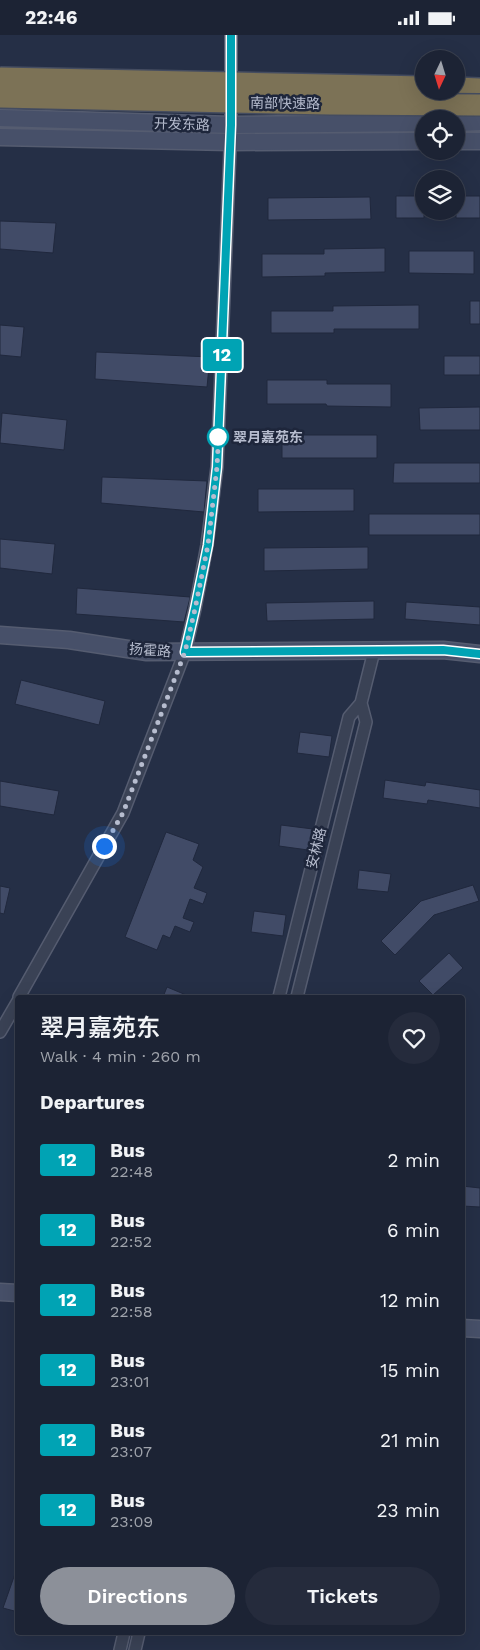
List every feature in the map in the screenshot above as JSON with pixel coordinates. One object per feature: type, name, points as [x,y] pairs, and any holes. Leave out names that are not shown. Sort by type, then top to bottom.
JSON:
[{"type":"highway","name":"南部快速路","points":[[0,78],[415,87]]},
{"type":"highway","points":[[465,88],[480,89]]},
{"type":"highway","name":"南部快速路","points":[[0,97],[480,105]]},
{"type":"main road","name":"开发东路","points":[[0,119],[231,125],[415,123]]},
{"type":"main road","points":[[465,123],[480,122]]},
{"type":"main road","name":"开发东路","points":[[0,137],[230,142],[415,141]]},
{"type":"main road","points":[[465,141],[480,141]]},
{"type":"main road","name":"扬霍路","points":[[0,635],[69,640],[147,652],[443,650],[480,654]]},
{"type":"main road","points":[[0,1292],[15,1293]]},
{"type":"main road","points":[[465,1328],[480,1329]]},
{"type":"street","points":[[20,995],[123,813],[185,652],[195,609],[208,545],[217,467],[231,125],[231,35]]},
{"type":"street","name":"安林路","points":[[280,995],[349,717],[361,703],[374,651]]},
{"type":"street","name":"安林路","points":[[297,995],[366,722],[361,703]]},
{"type":"street","points":[[0,1032],[15,1004]]},
{"type":"street","points":[[120,1650],[124,1635]]},
{"type":"street","points":[[135,1650],[139,1635]]},
{"type":"building","points":[[396,196],[415,196],[415,218],[396,218]]},
{"type":"building","points":[[465,196],[480,196],[480,218],[465,218]]},
{"type":"building","points":[[370,197],[371,219],[268,220],[268,198]]},
{"type":"building","points":[[0,221],[56,223],[53,253],[0,249]]},
{"type":"building","points":[[385,248],[385,272],[325,273],[325,276],[262,277],[262,254],[324,254],[324,249]]},
{"type":"building","points":[[409,251],[474,251],[474,274],[409,273]]},
{"type":"building","points":[[470,301],[480,301],[480,324],[470,324]]},
{"type":"building","points":[[419,305],[419,329],[334,329],[334,333],[271,333],[271,311],[333,311],[333,306]]},
{"type":"building","points":[[0,325],[24,327],[21,357],[0,355]]},
{"type":"building","points":[[96,352],[210,357],[207,387],[95,379]]},
{"type":"building","points":[[444,356],[480,356],[480,375],[444,375]]},
{"type":"building","points":[[267,380],[327,380],[327,384],[391,384],[391,407],[267,404]]},
{"type":"building","points":[[480,407],[480,430],[420,430],[419,408]]},
{"type":"building","points":[[2,413],[67,420],[64,450],[0,443]]},
{"type":"building","points":[[282,435],[377,435],[377,458],[282,458]]},
{"type":"building","points":[[394,463],[480,463],[480,483],[393,483]]},
{"type":"building","points":[[102,477],[207,481],[204,512],[101,503]]},
{"type":"building","points":[[258,489],[354,489],[354,511],[258,512]]},
{"type":"building","points":[[369,514],[480,514],[480,535],[369,535]]},
{"type":"building","points":[[0,539],[55,544],[52,574],[0,568]]},
{"type":"building","points":[[368,547],[368,569],[264,571],[264,548]]},
{"type":"building","points":[[77,588],[190,598],[184,622],[76,614]]},
{"type":"building","points":[[374,601],[374,619],[267,621],[266,603]]},
{"type":"building","points":[[406,602],[480,607],[480,625],[405,619]]},
{"type":"building","points":[[21,680],[105,701],[99,725],[15,704]]},
{"type":"building","points":[[300,732],[332,736],[329,757],[297,753]]},
{"type":"building","points":[[385,780],[425,786],[426,782],[480,790],[480,808],[428,800],[427,804],[383,798]]},
{"type":"building","points":[[0,781],[59,791],[54,815],[0,806]]},
{"type":"building","points":[[281,825],[313,829],[308,850],[279,846]]},
{"type":"building","points":[[166,832],[199,844],[193,860],[203,867],[194,888],[207,893],[203,904],[190,899],[183,918],[194,922],[190,932],[175,926],[170,938],[163,935],[157,950],[125,937]]},
{"type":"building","points":[[359,870],[391,874],[388,892],[357,889]]},
{"type":"building","points":[[473,885],[479,901],[434,915],[395,955],[381,941],[421,901]]},
{"type":"building","points":[[0,886],[10,888],[4,914],[0,913]]},
{"type":"building","points":[[254,911],[286,915],[283,936],[251,932]]},
{"type":"building","points":[[449,953],[463,968],[433,995],[419,981]]},
{"type":"building","points":[[167,987],[186,995],[164,995]]},
{"type":"building","points":[[465,1186],[480,1188],[480,1207],[465,1206]]},
{"type":"building","points":[[15,1574],[15,1611],[3,1608]]},
{"type":"bus line","name":"12","points":[[231,35],[231,125],[217,467],[208,545],[185,652],[443,650],[480,654]]},
{"type":"place","name":"翠月嘉苑东","points":[[218,437]]},
{"type":"route","points":[[104,846],[123,813],[185,652],[208,545],[217,467],[219,429],[218,437]]}]
